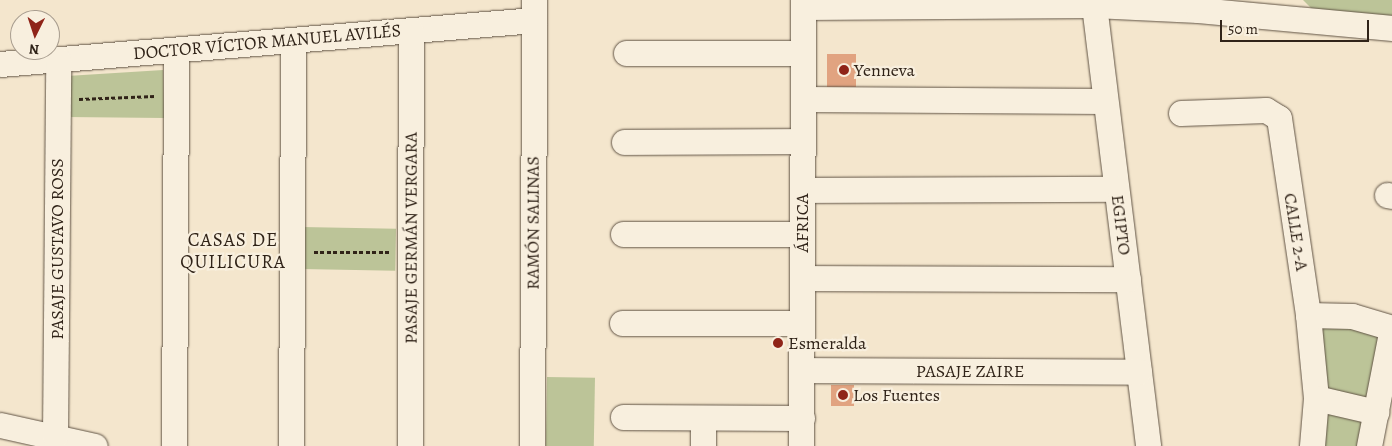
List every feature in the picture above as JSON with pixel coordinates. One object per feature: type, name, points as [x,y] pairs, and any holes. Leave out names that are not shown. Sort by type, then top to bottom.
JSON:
[{"type":"street","points":[[803,3],[1009,2],[1197,5],[1296,9],[1392,28]]},
{"type":"street","name":"ÁFRICA","points":[[802,446],[803,3]]},
{"type":"street","name":"EGIPTO","points":[[1102,4],[1106,101],[1148,446]]},
{"type":"street","name":"DOCTOR VÍCTOR MANUEL AVILÉS","points":[[60,60],[411,30],[534,10]]},
{"type":"street","name":"RAMÓN SALINAS","points":[[532,446],[534,10]]},
{"type":"street","name":"PASAJE GERMÁN VERGARA","points":[[410,446],[411,30]]},
{"type":"street","points":[[291,446],[293,40]]},
{"type":"street","points":[[174,446],[176,50]]},
{"type":"street","points":[[626,54],[803,53]]},
{"type":"street","name":"DOCTOR VÍCTOR MANUEL AVILÉS","points":[[0,64],[58,60]]},
{"type":"street","name":"PASAJE GUSTAVO ROSS","points":[[55,438],[58,60]]},
{"type":"street","points":[[802,99],[1106,101]]},
{"type":"street","name":"CALLE 2-A","points":[[1181,112],[1266,110],[1278,118],[1308,316],[1316,398],[1312,446]]},
{"type":"street","points":[[624,142],[802,141]]},
{"type":"street","points":[[802,190],[1116,189]]},
{"type":"street","points":[[623,234],[802,234]]},
{"type":"street","points":[[802,278],[1128,279]]},
{"type":"street","points":[[1308,316],[1352,316],[1392,328],[1369,446]]},
{"type":"street","points":[[622,322],[802,323]]},
{"type":"street","name":"PASAJE ZAIRE","points":[[802,370],[1139,372]]},
{"type":"street","points":[[1316,398],[1376,412]]},
{"type":"street","points":[[623,418],[802,418]]},
{"type":"street","points":[[703,418],[703,446]]},
{"type":"street","points":[[0,425],[95,446]]},
{"type":"path","points":[[58,99],[176,96]]},
{"type":"path","points":[[292,252],[410,252]]},
{"type":"green space","points":[[1303,0],[1392,0],[1392,20],[1313,10]]},
{"type":"green space","points":[[163,70],[164,118],[67,117],[67,76]]},
{"type":"green space","points":[[302,227],[396,229],[395,271],[301,269]]},
{"type":"green space","points":[[1317,324],[1386,330],[1371,404],[1324,392]]},
{"type":"green space","points":[[547,377],[595,378],[594,446],[546,446]]},
{"type":"green space","points":[[1322,406],[1367,416],[1361,446],[1318,446]]},
{"type":"building","points":[[827,54],[856,54],[856,87],[827,87]]},
{"type":"building","points":[[831,385],[854,385],[854,406],[831,406]]},
{"type":"place","name":"Yenneva","points":[[844,70]]},
{"type":"place","name":"Esmeralda","points":[[778,343]]},
{"type":"place","name":"Los Fuentes","points":[[843,395]]},
{"type":"district","name":"CASAS DE QUILICURA","points":[[233,252]]}]
